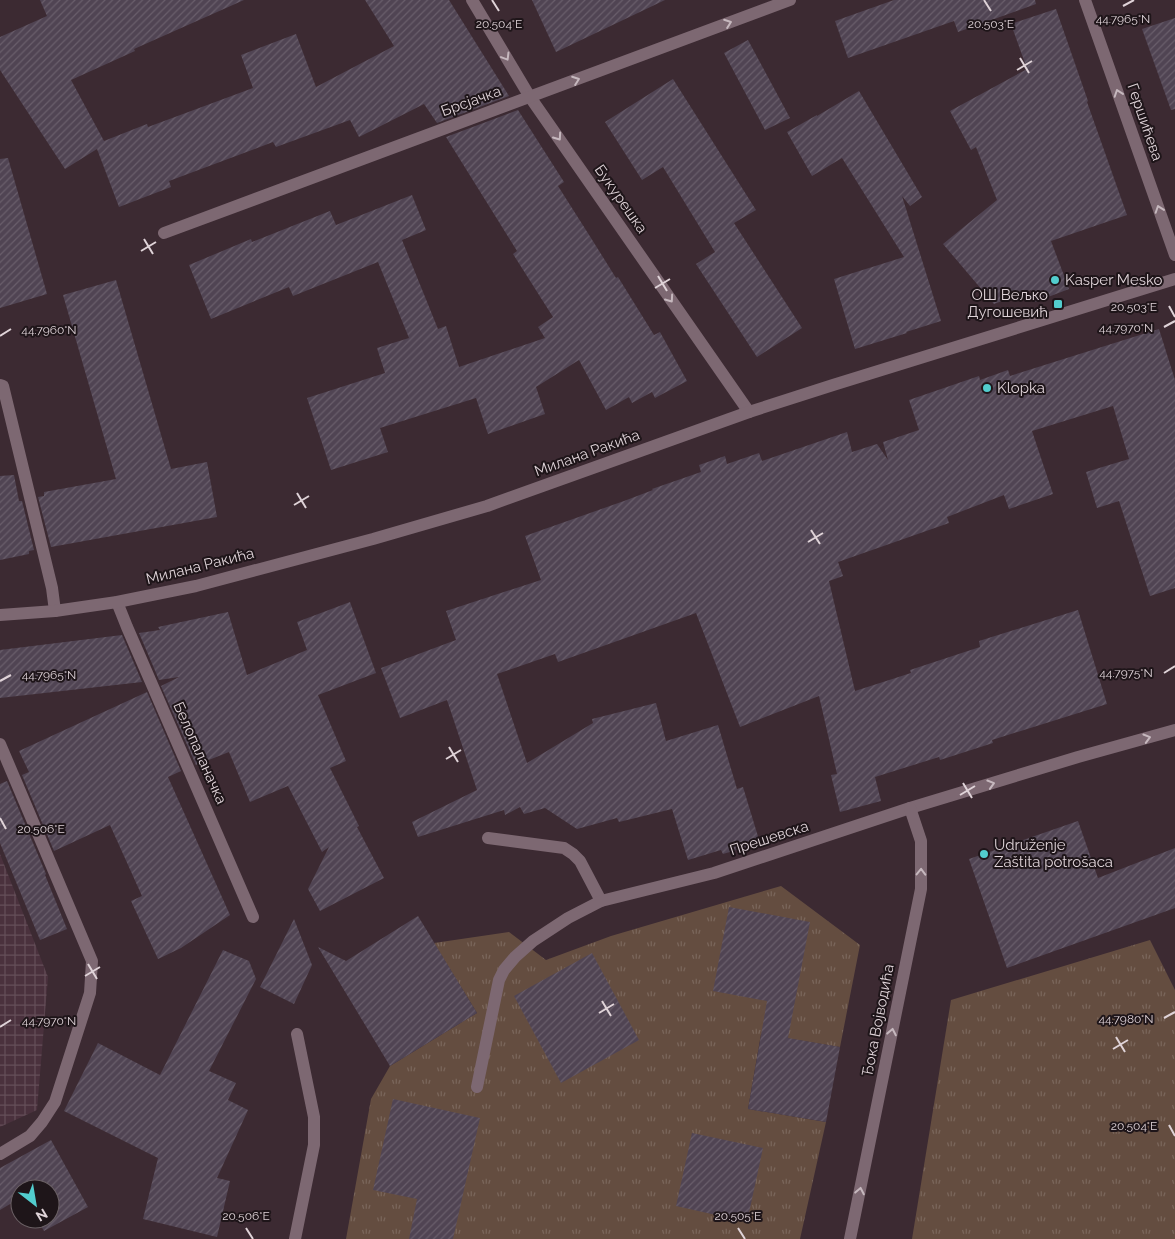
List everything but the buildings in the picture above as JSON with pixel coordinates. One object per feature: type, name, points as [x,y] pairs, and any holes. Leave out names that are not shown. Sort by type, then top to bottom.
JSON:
[{"type":"street","name":"Букурешка","points":[[472,0],[530,97],[749,412]]},
{"type":"street","name":"Брсјачка","points":[[164,233],[790,0]]},
{"type":"street","name":"Гершићева","points":[[1085,0],[1175,255]]},
{"type":"street","name":"Милана Ракића","points":[[0,615],[55,611],[117,602],[205,583],[487,506],[749,412],[1175,279]]},
{"type":"street","points":[[0,386],[3,386],[22,460],[52,588],[55,611]]},
{"type":"street","name":"Белопаланачка","points":[[117,602],[126,627],[253,917]]},
{"type":"street","name":"Прешевска","points":[[477,1086],[499,980],[504,970],[533,941],[568,918],[601,902],[714,873],[910,808],[1175,730]]},
{"type":"street","points":[[0,744],[92,961],[90,993],[55,1102],[30,1136],[0,1154]]},
{"type":"street","name":"Ђока Војводића","points":[[850,1239],[921,889],[921,842],[910,808]]},
{"type":"street","points":[[488,838],[564,848],[580,861],[601,902]]},
{"type":"street","points":[[295,1239],[314,1145],[313,1110],[298,1034]]},
{"type":"shaded area","points":[[0,854],[48,977],[37,1110],[0,1127]]},
{"type":"green space","points":[[781,886],[860,945],[840,1047],[761,1034],[748,1109],[826,1122],[800,1239],[346,1239],[371,1099],[390,1066],[477,1013],[434,943],[509,932],[546,960],[611,936]]},
{"type":"green space","points":[[1150,940],[1175,990],[1175,1239],[912,1239],[951,1000]]},
{"type":"place","name":"Kasper Mesko","points":[[1055,280]]},
{"type":"place","name":"ОШ Вељко Дугошевић","points":[[1058,304]]},
{"type":"place","name":"Klopka","points":[[987,388]]},
{"type":"place","name":"Udruženje Zaštita potrošaca","points":[[984,854]]}]
